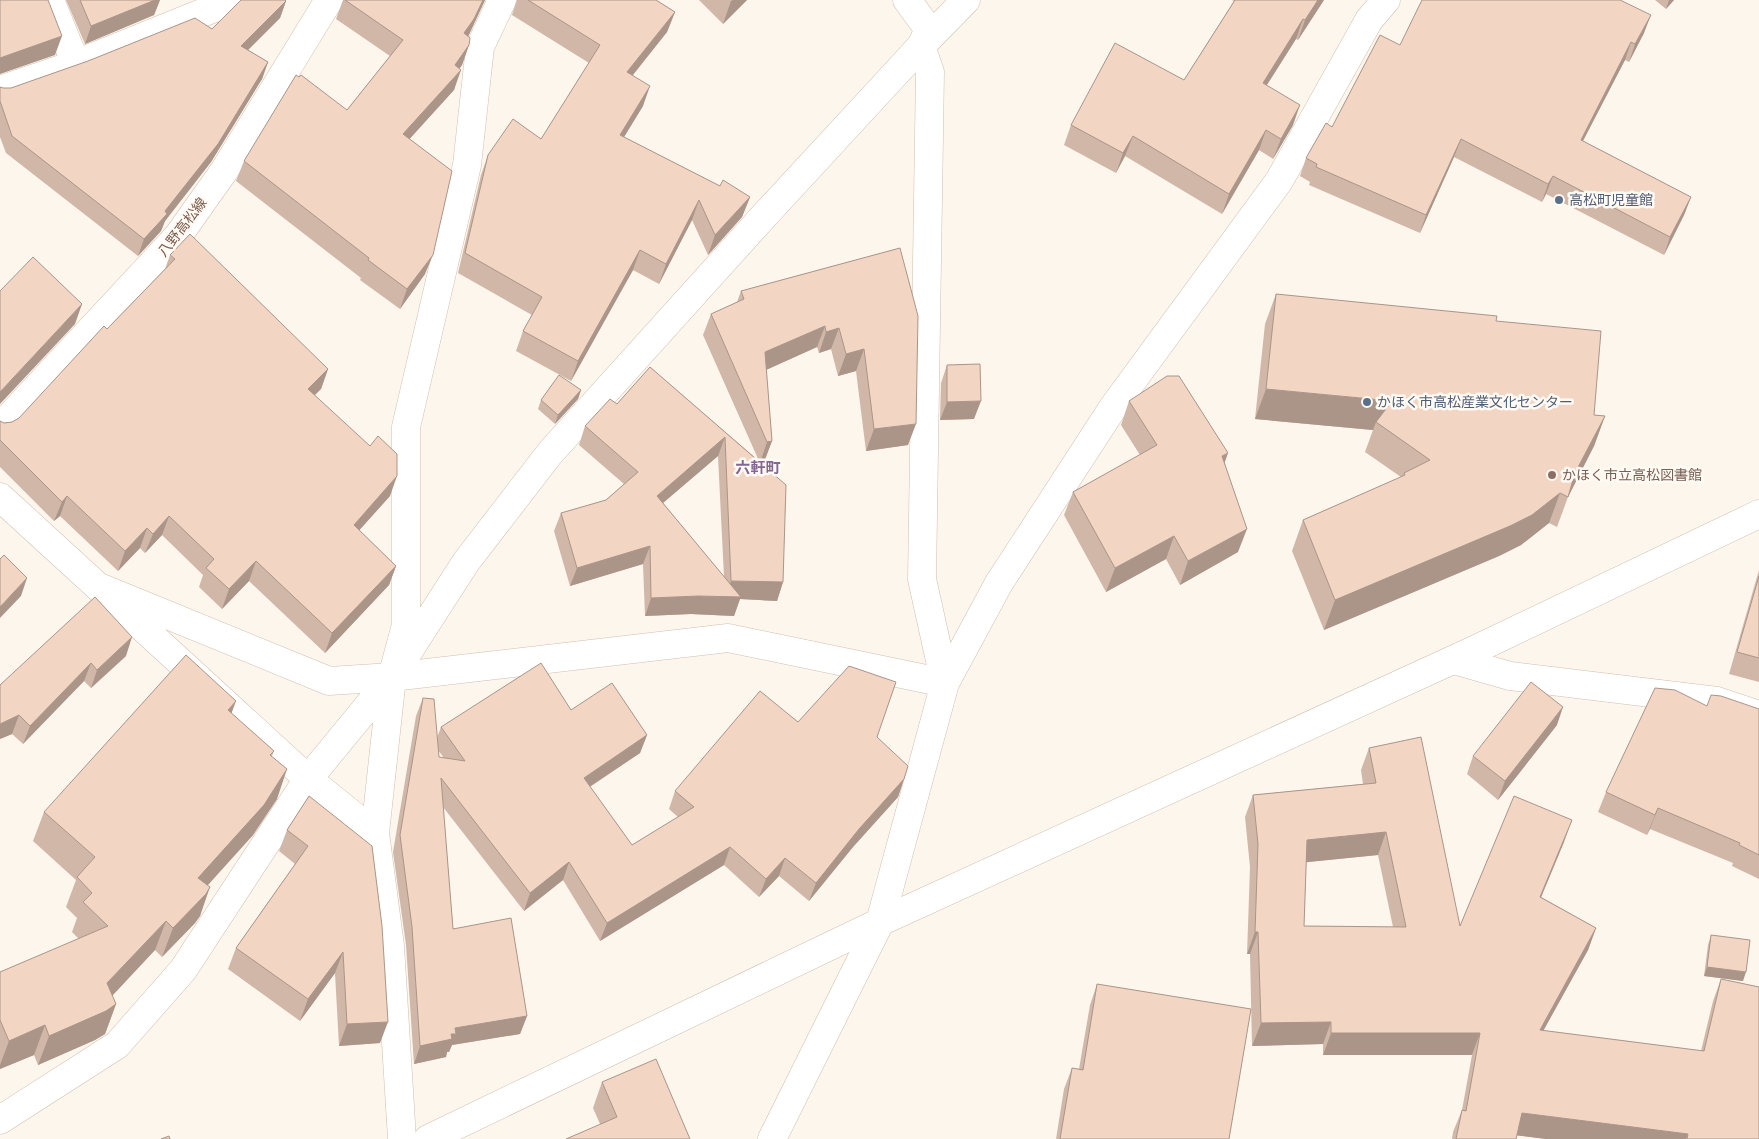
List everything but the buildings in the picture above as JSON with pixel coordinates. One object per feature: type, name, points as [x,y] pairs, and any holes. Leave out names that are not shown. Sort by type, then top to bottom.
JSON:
[{"type":"street","points":[[50,0],[76,64]]},
{"type":"street","points":[[0,90],[76,64],[234,0]]},
{"type":"street","name":"八野高松線","points":[[0,427],[178,236],[224,171],[329,0]]},
{"type":"street","points":[[402,1139],[390,946],[375,833],[392,677],[406,624],[406,427],[468,165],[480,47],[502,0]]},
{"type":"street","points":[[907,0],[929,30],[922,46],[930,72],[922,579],[945,683]]},
{"type":"street","points":[[0,1120],[117,1045],[183,970],[308,779],[392,677],[466,562],[550,453],[757,224],[966,0]]},
{"type":"street","points":[[772,1139],[880,922],[945,683],[999,583],[1114,406],[1279,181],[1369,20],[1386,0]]},
{"type":"street","points":[[0,496],[308,779],[375,833]]},
{"type":"street","points":[[428,1139],[880,922],[1454,660],[1759,514]]},
{"type":"street","points":[[99,587],[329,681],[392,677],[728,638],[945,683]]},
{"type":"street","points":[[1454,660],[1510,676],[1717,701],[1759,715]]},
{"type":"place","name":"高松町児童館","points":[[1559,200]]},
{"type":"place","name":"かほく市高松産業文化センター","points":[[1367,402]]},
{"type":"place","name":"かほく市立高松図書館","points":[[1552,475]]},
{"type":"district","name":"六軒町","points":[[758,468]]}]
